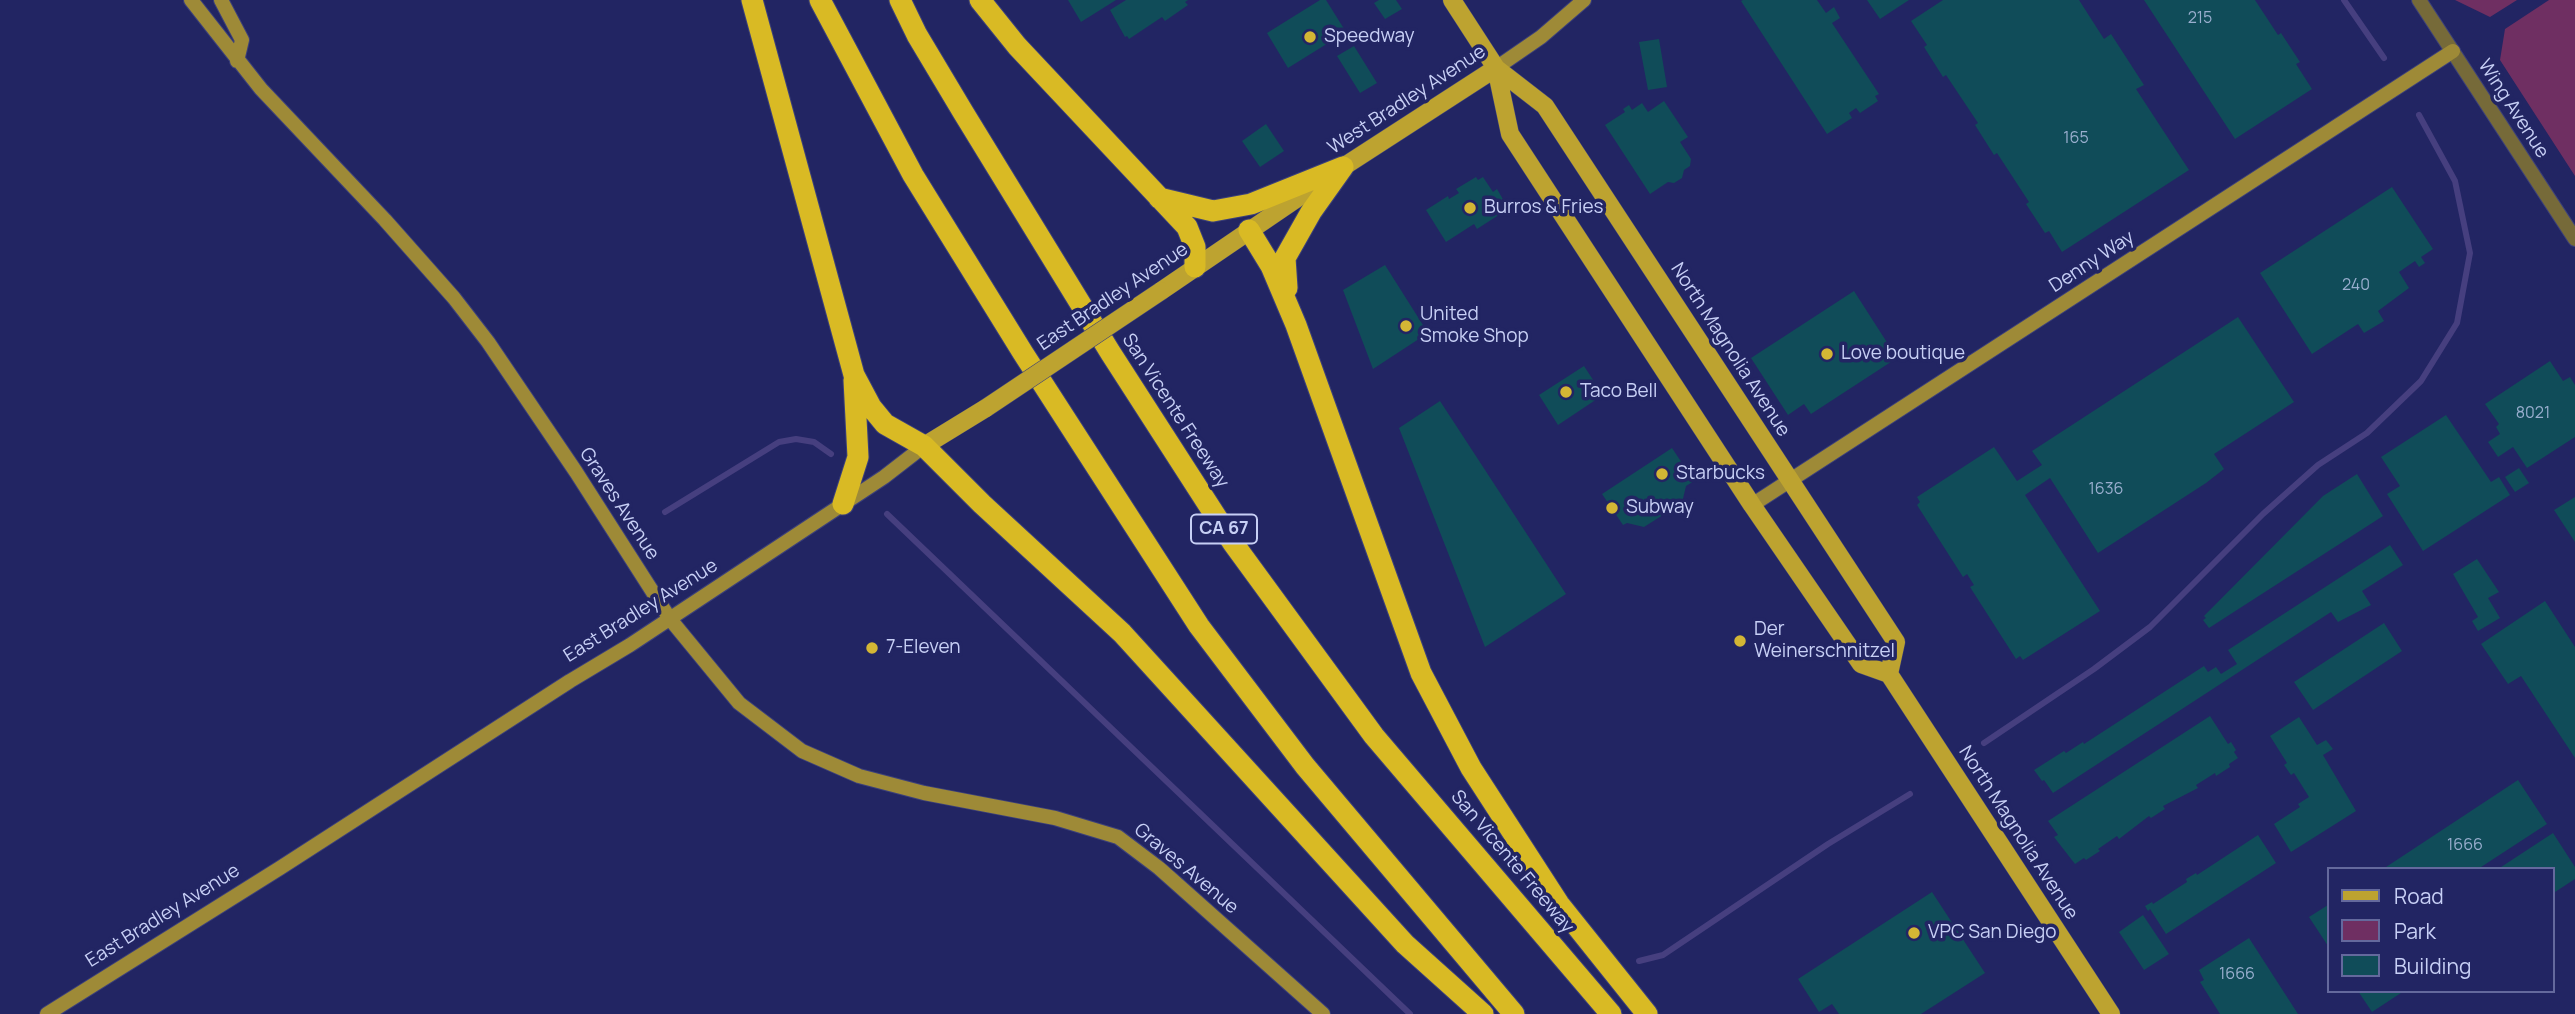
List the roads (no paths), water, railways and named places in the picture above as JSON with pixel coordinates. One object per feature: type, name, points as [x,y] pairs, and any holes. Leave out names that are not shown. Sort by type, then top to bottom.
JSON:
[{"type":"highway","points":[[752,0],[854,375],[858,457],[843,504]]},
{"type":"highway","points":[[820,0],[920,187],[1023,353],[1199,626],[1306,766],[1514,1014]]},
{"type":"highway","name":"San Vicente Freeway","points":[[900,0],[917,35],[1040,238],[1233,543],[1374,736],[1611,1014]]},
{"type":"highway","points":[[980,0],[1017,46],[1187,227],[1195,247],[1195,267]]},
{"type":"highway","points":[[1159,198],[1213,211],[1251,204],[1343,167]]},
{"type":"highway","points":[[1296,325],[1286,282],[1285,258],[1311,212],[1343,167]]},
{"type":"highway","points":[[1249,230],[1271,266],[1296,325],[1421,673],[1471,768],[1559,904],[1647,1014]]},
{"type":"highway","points":[[854,375],[871,407],[885,424],[925,446],[982,504],[1122,634],[1405,944],[1483,1014]]},
{"type":"main road","name":"Graves Avenue","points":[[191,0],[237,61],[454,298],[488,342],[584,483],[670,619],[739,703],[802,751],[838,769],[924,793],[1055,818],[1118,837],[1159,868],[1324,1014]]},
{"type":"main road","points":[[221,0],[242,40],[237,61]]},
{"type":"main road","name":"North Magnolia Avenue","points":[[1451,0],[1496,68],[1545,106],[1896,642],[1889,674]]},
{"type":"main road","name":"West Bradley Avenue","points":[[1249,230],[1496,68],[1541,37],[1584,0]]},
{"type":"main road","name":"Denny Way","points":[[1752,505],[2452,51]]},
{"type":"main road","name":"North Magnolia Avenue","points":[[1496,68],[1510,134],[1752,505],[1861,664],[1889,674],[2111,1014]]},
{"type":"main road","name":"East Bradley Avenue","points":[[47,1014],[670,619],[1249,230]]},
{"type":"street","name":"Wing Avenue","points":[[2419,0],[2575,239]]},
{"type":"waterway","points":[[2344,0],[2384,58]]},
{"type":"waterway","points":[[1984,743],[2094,669],[2150,627],[2263,514],[2318,465],[2367,433],[2421,381],[2457,323],[2470,253],[2455,181],[2419,115]]},
{"type":"waterway","points":[[665,512],[779,442],[796,439],[814,442],[831,454]]},
{"type":"waterway","points":[[887,514],[1410,1014]]},
{"type":"waterway","points":[[1639,961],[1663,955],[1828,844],[1910,794]]},
{"type":"place","name":"Speedway","points":[[1310,37]]},
{"type":"place","name":"Burros & Fries","points":[[1470,208]]},
{"type":"place","name":"United Smoke Shop","points":[[1406,326]]},
{"type":"place","name":"Love boutique","points":[[1827,354]]},
{"type":"place","name":"Taco Bell","points":[[1566,392]]},
{"type":"place","name":"Starbucks","points":[[1662,474]]},
{"type":"place","name":"Subway","points":[[1612,508]]},
{"type":"place","name":"Der Weinerschnitzel","points":[[1740,641]]},
{"type":"place","name":"7-Eleven","points":[[872,648]]},
{"type":"place","name":"VPC San Diego","points":[[1914,933]]}]
